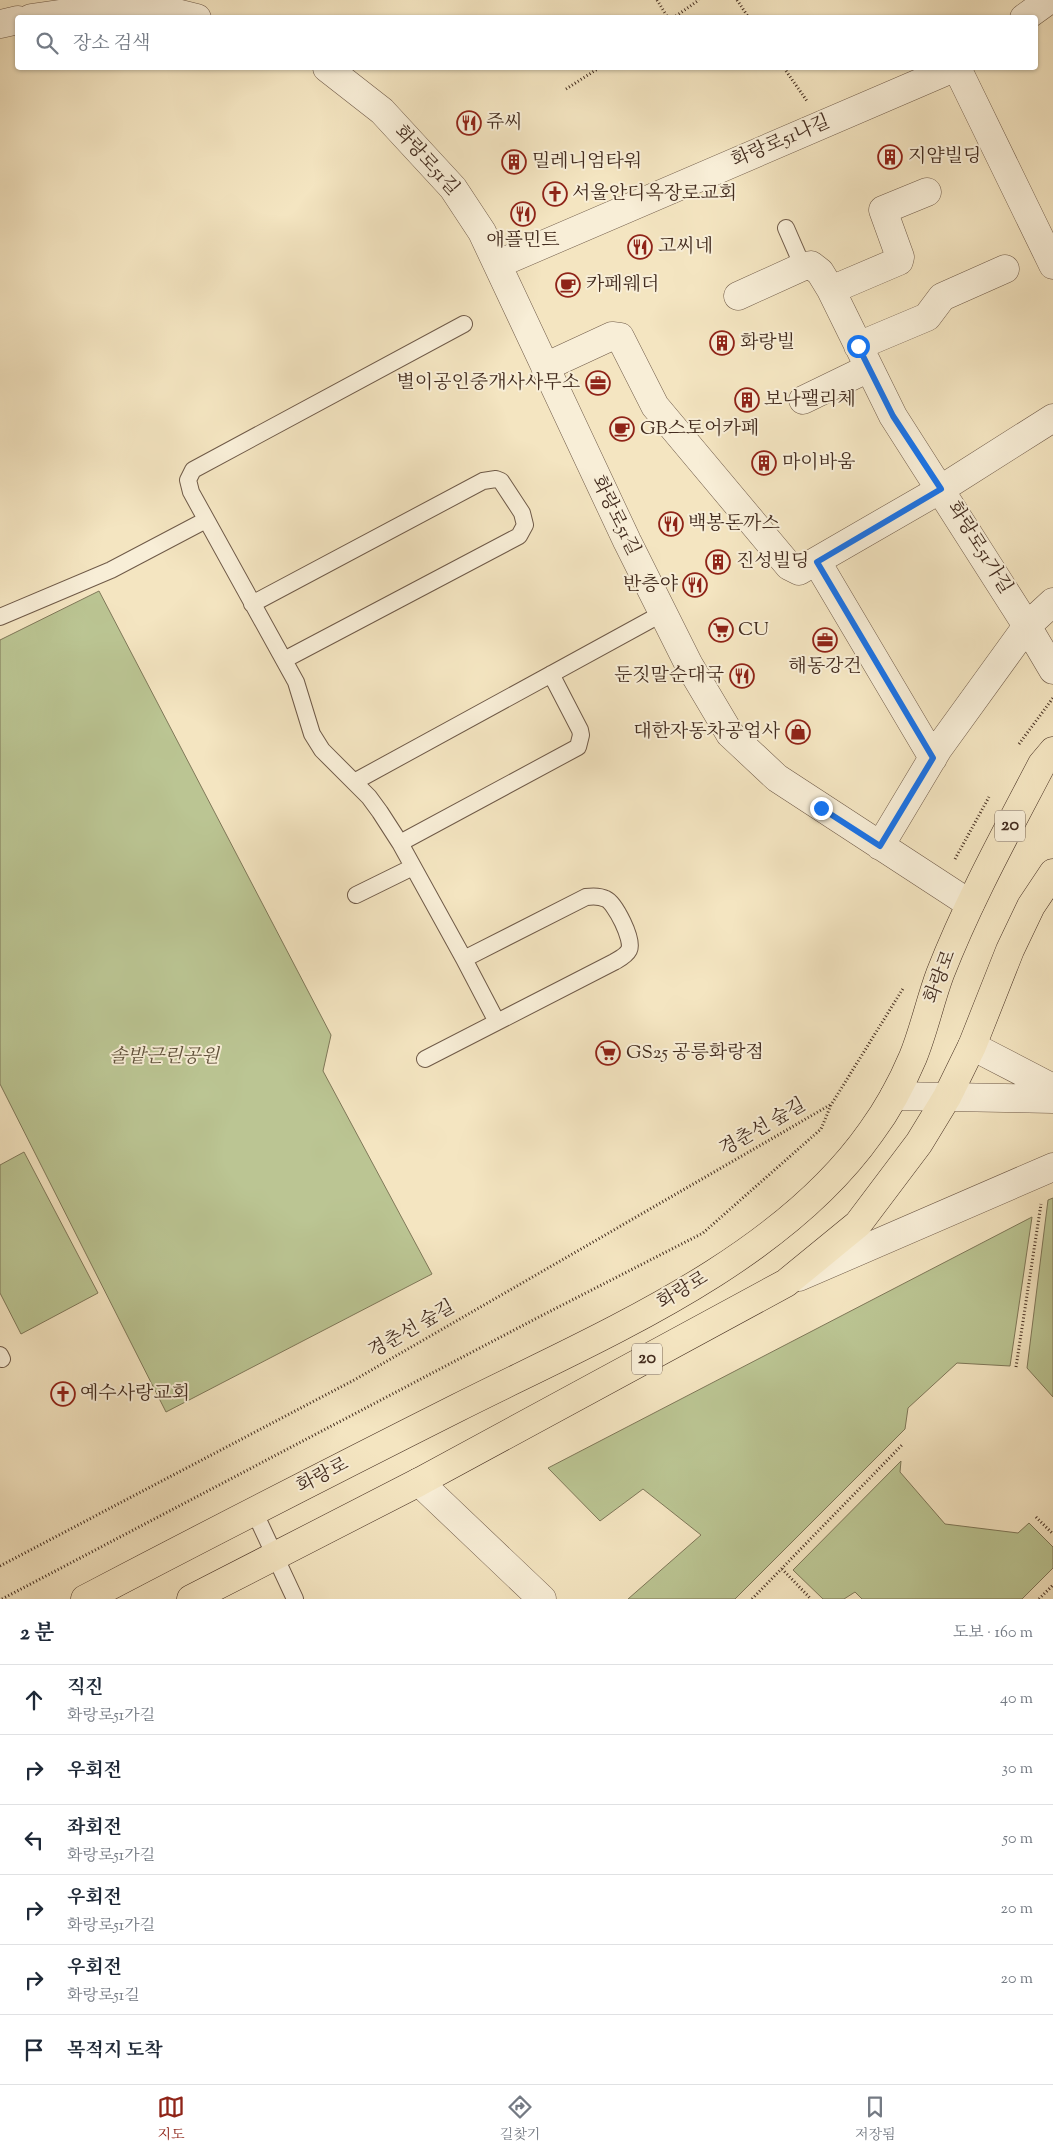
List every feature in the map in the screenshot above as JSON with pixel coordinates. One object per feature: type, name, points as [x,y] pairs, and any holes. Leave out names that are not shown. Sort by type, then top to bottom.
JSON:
[{"type":"main road","name":"화랑로","points":[[85,1599],[664,1303],[790,1219],[832,1180],[870,1134],[894,1096],[913,1055],[939,976],[970,904],[1042,764],[1053,751]]},
{"type":"main road","name":"20","points":[[191,1599],[419,1482],[786,1283],[858,1224],[920,1143],[947,1097],[972,1046],[1010,950],[1031,906],[1053,873]]},
{"type":"street","points":[[1028,15],[1049,0]]},
{"type":"street","points":[[53,15],[110,7],[161,4],[189,15]]},
{"type":"street","points":[[0,24],[15,21]]},
{"type":"street","name":"화랑로51길","points":[[330,70],[382,111],[453,188],[482,232],[627,541],[663,613],[722,722],[736,740],[777,778],[970,904]]},
{"type":"street","name":"화랑로51나길","points":[[498,264],[951,70]]},
{"type":"street","points":[[957,70],[1053,265]]},
{"type":"street","points":[[830,290],[899,261],[900,257],[884,210],[927,192]]},
{"type":"street","name":"화랑로51가길","points":[[803,267],[811,265],[816,267],[830,290],[893,416],[941,489],[1053,670]]},
{"type":"street","points":[[738,296],[803,267]]},
{"type":"street","points":[[803,400],[927,316],[942,297],[1005,269]]},
{"type":"street","points":[[545,367],[612,336],[620,337],[655,406],[789,566],[799,571],[941,489],[1053,418]]},
{"type":"street","points":[[817,562],[933,758]]},
{"type":"street","points":[[880,846],[933,758],[1027,626],[1053,602]]},
{"type":"street","points":[[972,1046],[1053,1088]]},
{"type":"street","points":[[894,1096],[1053,1099]]},
{"type":"street","points":[[786,1283],[1050,1169]]},
{"type":"street","points":[[419,1482],[542,1599]]},
{"type":"lane","points":[[786,228],[803,267]]},
{"type":"lane","points":[[464,324],[193,470],[188,477],[188,484],[296,682],[312,734],[322,750],[354,782],[380,812],[400,843],[497,1022]]},
{"type":"lane","points":[[252,604],[483,481],[496,479],[501,481],[522,513],[525,525],[519,536],[284,660]]},
{"type":"lane","points":[[0,617],[111,570],[206,520]]},
{"type":"lane","points":[[354,782],[663,613]]},
{"type":"lane","points":[[400,843],[578,747],[581,735],[580,730],[552,674]]},
{"type":"lane","points":[[356,895],[413,867]]},
{"type":"lane","points":[[425,1059],[624,957],[629,950],[629,937],[608,899],[593,896],[586,897],[464,958]]},
{"type":"lane","points":[[254,1511],[295,1599]]},
{"type":"path","points":[[656,0],[666,15]]},
{"type":"path","points":[[678,15],[700,0]]},
{"type":"path","points":[[737,0],[747,15]]},
{"type":"path","points":[[566,89],[596,70]]},
{"type":"path","points":[[785,70],[810,106]]},
{"type":"path","name":"경춘선 숲길","points":[[0,1566],[356,1379],[830,1105],[821,1129],[702,1233],[2,1599]]},
{"type":"path","points":[[1016,1367],[1050,1169]]},
{"type":"path","points":[[752,1599],[902,1445]]},
{"type":"path","points":[[1036,1517],[1053,1534]]},
{"type":"path","points":[[782,1569],[811,1599]]},
{"type":"path","points":[[1039,1599],[1053,1585]]},
{"type":"green space","name":"솔밭근린공원","points":[[99,591],[331,1035],[323,1071],[432,1274],[166,1412],[0,1084],[0,640]]},
{"type":"green space","points":[[24,1152],[98,1293],[21,1334],[0,1293],[0,1165]]},
{"type":"green space","points":[[1053,1198],[1053,1397],[1027,1368],[1048,1200]]},
{"type":"green space","points":[[1032,1217],[1010,1366],[957,1363],[908,1408],[905,1429],[735,1599],[628,1599],[701,1535],[643,1489],[600,1521],[548,1468]]},
{"type":"green space","points":[[901,1461],[900,1472],[945,1524],[1018,1533],[1029,1523],[1053,1547],[1053,1568],[1022,1599],[862,1599],[855,1592],[844,1599],[823,1599],[793,1570]]},
{"type":"place","name":"쥬씨","points":[[469,123]]},
{"type":"place","name":"지얌빌딩","points":[[890,157]]},
{"type":"place","name":"밀레니엄타워","points":[[514,162]]},
{"type":"place","name":"서울안디옥장로교회","points":[[555,194]]},
{"type":"place","name":"애플민트","points":[[523,214]]},
{"type":"place","name":"고씨네","points":[[640,247]]},
{"type":"place","name":"카페웨더","points":[[568,285]]},
{"type":"place","name":"화랑빌","points":[[722,343]]},
{"type":"place","name":"별이공인중개사사무소","points":[[598,383]]},
{"type":"place","name":"보나팰리체","points":[[747,400]]},
{"type":"place","name":"GB스토어카페","points":[[622,429]]},
{"type":"place","name":"마이바움","points":[[764,463]]},
{"type":"place","name":"백봉돈까스","points":[[671,524]]},
{"type":"place","name":"진성빌딩","points":[[718,562]]},
{"type":"place","name":"반층야","points":[[695,585]]},
{"type":"place","name":"CU","points":[[721,630]]},
{"type":"place","name":"해동강건","points":[[825,640]]},
{"type":"place","name":"둔짓말순대국","points":[[742,676]]},
{"type":"place","name":"대한자동차공업사","points":[[798,732]]},
{"type":"place","name":"GS25 공릉화랑점","points":[[608,1053]]},
{"type":"place","name":"예수사랑교회","points":[[63,1394]]},
{"type":"route","points":[[821,808],[880,846],[933,758],[817,562],[941,489],[893,416],[858,346]]}]
